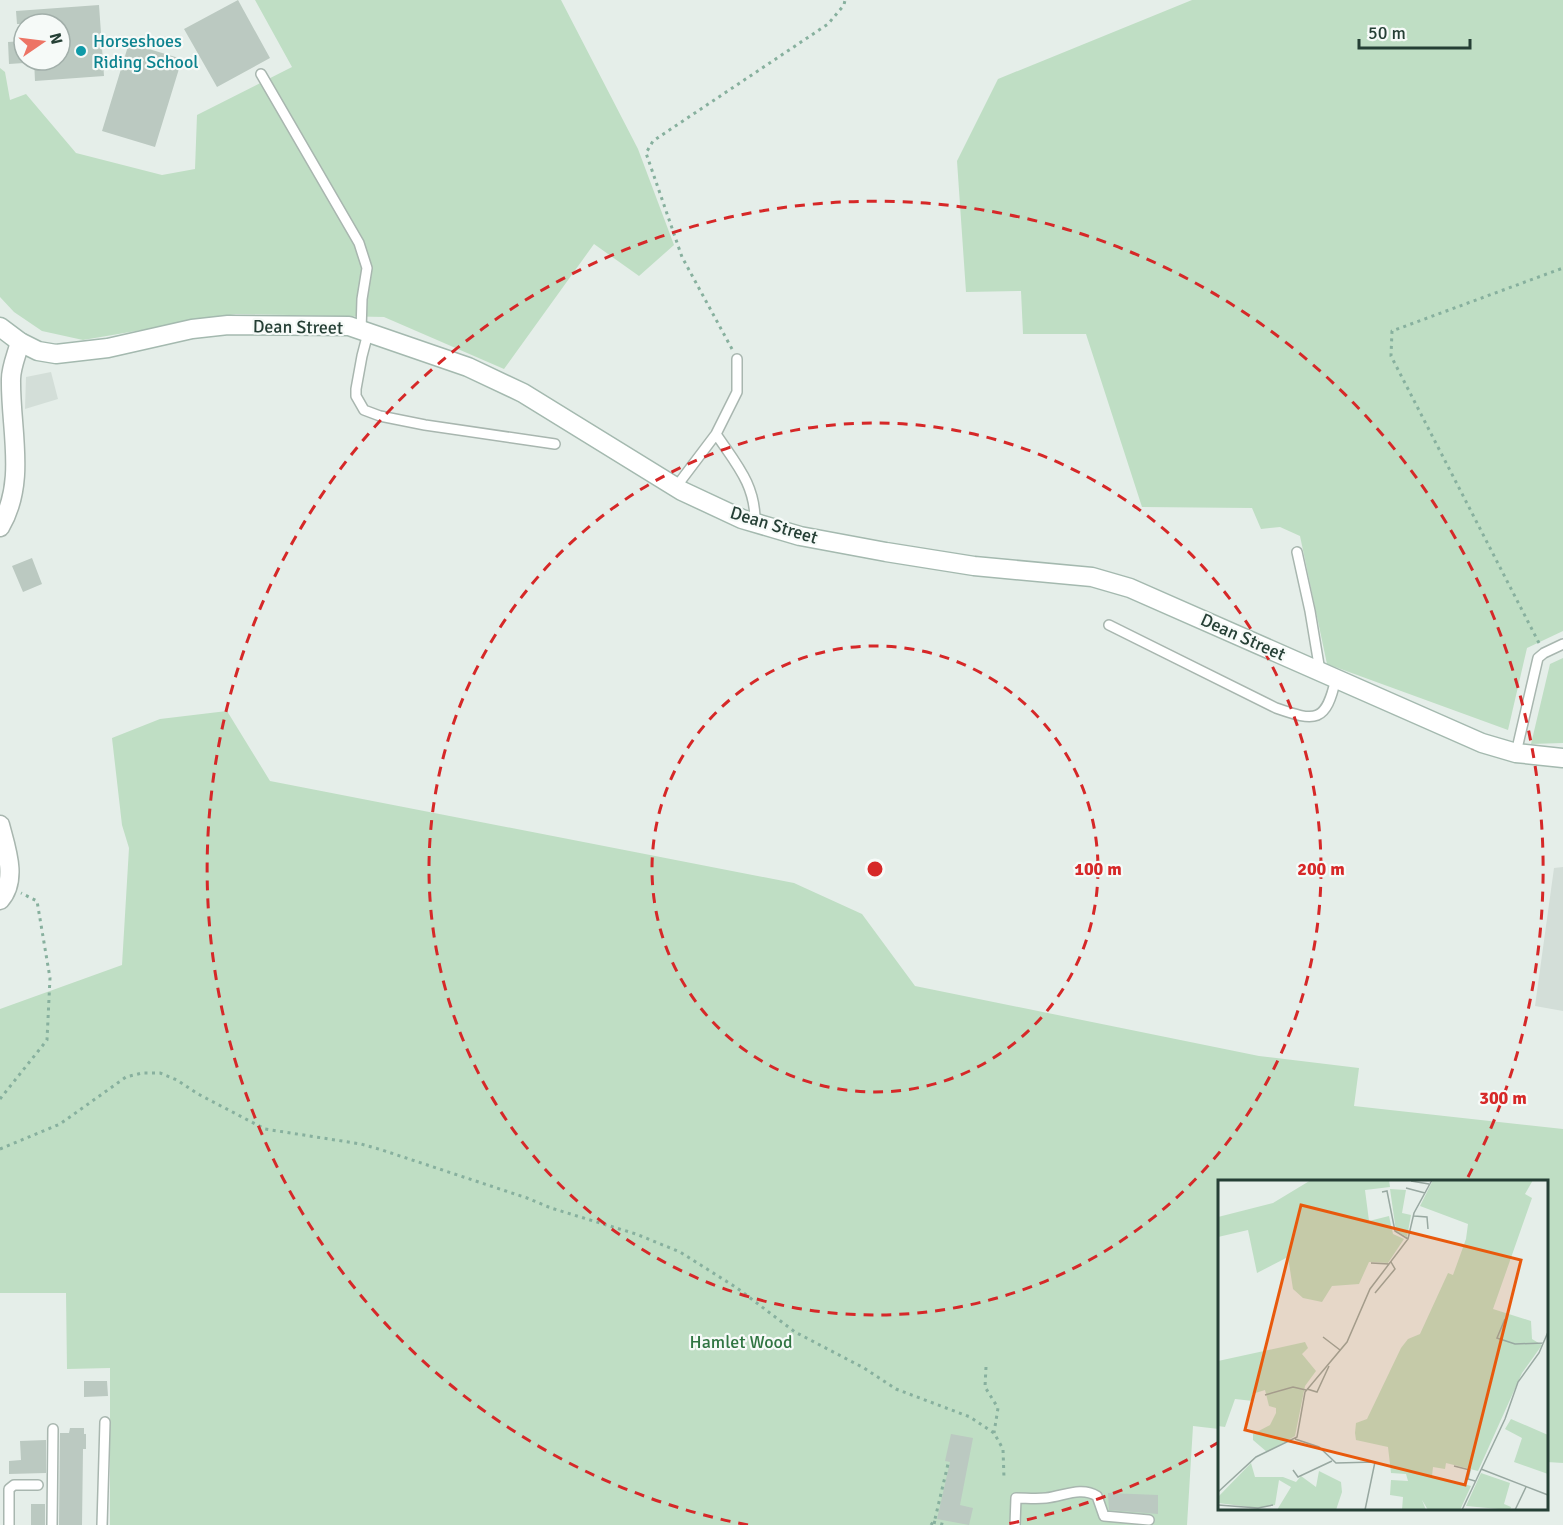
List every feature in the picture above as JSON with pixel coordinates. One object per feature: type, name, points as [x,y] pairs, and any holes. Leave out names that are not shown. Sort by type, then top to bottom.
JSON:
[{"type":"street","name":"Dean Street","points":[[0,327],[20,342],[38,351],[56,354],[99,350],[192,329],[228,325],[349,326],[468,367],[524,393],[676,487],[742,519],[800,536],[886,552],[974,566],[1092,577],[1130,588],[1474,739],[1516,753],[1563,758]]},
{"type":"street","points":[[0,527],[16,479],[11,376],[20,342]]},
{"type":"street","points":[[0,825],[7,851],[9,877],[4,894]]},
{"type":"lane","points":[[261,74],[359,243],[366,268],[362,299],[365,332],[356,396],[364,410],[380,416],[425,425],[555,444]]},
{"type":"lane","points":[[676,487],[716,434],[737,392],[737,359]]},
{"type":"lane","points":[[716,434],[749,482],[756,506],[755,523]]},
{"type":"lane","points":[[1109,626],[1276,708],[1302,718],[1313,718],[1327,709],[1332,698],[1297,552]]},
{"type":"lane","points":[[1516,753],[1538,658],[1563,644]]},
{"type":"lane","points":[[102,1525],[105,1422]]},
{"type":"lane","points":[[51,1525],[53,1428]]},
{"type":"lane","points":[[9,1525],[9,1489],[14,1485],[38,1485]]},
{"type":"lane","points":[[1015,1525],[1017,1498],[1053,1497],[1074,1491],[1090,1491],[1097,1496],[1104,1516],[1149,1520]]},
{"type":"path","points":[[737,359],[682,257],[646,153],[653,141],[828,24],[844,5],[845,0]]},
{"type":"path","points":[[1544,653],[1391,356],[1390,344],[1392,331],[1563,268]]},
{"type":"path","points":[[0,1099],[47,1040],[50,978],[37,901],[4,894]]},
{"type":"path","points":[[0,1149],[60,1124],[126,1077],[142,1073],[160,1073],[177,1080],[198,1094],[265,1129],[361,1144],[382,1150],[551,1208],[657,1241],[680,1252],[722,1277],[795,1332],[864,1368],[896,1389],[970,1417],[994,1433],[1003,1449],[1004,1478]]},
{"type":"path","points":[[986,1366],[985,1387],[998,1408],[994,1433]]},
{"type":"path","points":[[946,1525],[932,1523],[948,1464]]},
{"type":"shaded area","points":[[51,372],[58,399],[25,409],[26,377]]},
{"type":"shaded area","points":[[1563,867],[1563,1011],[1535,1006],[1554,868]]},
{"type":"green space","points":[[255,0],[561,0],[638,149],[674,245],[639,276],[594,244],[504,369],[384,317],[236,314],[83,340],[42,331],[14,312],[0,297],[0,68],[5,72],[10,100],[26,94],[76,153],[162,175],[195,169],[197,115],[292,67]]},
{"type":"green space","points":[[1192,0],[1563,0],[1563,631],[1527,648],[1508,730],[1327,664],[1300,536],[1280,527],[1261,529],[1252,508],[1142,507],[1086,334],[1023,334],[1021,291],[966,292],[957,161],[998,79]]},
{"type":"green space","points":[[1563,658],[1563,743],[1531,744],[1550,664]]},
{"type":"green space","name":"Hamlet Wood","points":[[227,711],[270,781],[794,883],[862,914],[915,986],[1259,1056],[1359,1068],[1354,1106],[1563,1129],[1563,1463],[1548,1462],[1548,1180],[1218,1180],[1218,1429],[1193,1426],[1187,1525],[110,1525],[110,1368],[67,1369],[66,1293],[0,1293],[0,1009],[122,965],[129,848],[122,825],[112,738],[160,719]]},
{"type":"building","points":[[238,0],[270,58],[217,87],[184,29]]},
{"type":"building","points":[[99,5],[104,76],[35,81],[35,72],[72,72],[72,12],[16,11]]},
{"type":"building","points":[[8,42],[12,42],[12,64],[9,64]]},
{"type":"building","points":[[129,43],[182,59],[155,147],[102,131]]},
{"type":"building","points":[[32,558],[42,584],[23,592],[12,566]]},
{"type":"building","points":[[84,1381],[107,1381],[108,1396],[84,1397]]},
{"type":"building","points":[[70,1428],[84,1428],[84,1434],[86,1434],[86,1449],[83,1449],[82,1525],[59,1525],[60,1433],[69,1433]]},
{"type":"building","points":[[951,1434],[973,1438],[960,1505],[973,1508],[969,1525],[937,1519],[950,1462],[945,1461]]},
{"type":"building","points":[[46,1440],[46,1473],[9,1474],[9,1461],[21,1460],[20,1441]]},
{"type":"building","points":[[1108,1493],[1158,1495],[1158,1514],[1109,1510]]},
{"type":"building","points":[[31,1504],[45,1504],[45,1525],[31,1525]]},
{"type":"place","name":"Horseshoes Riding School","points":[[81,51]]}]
